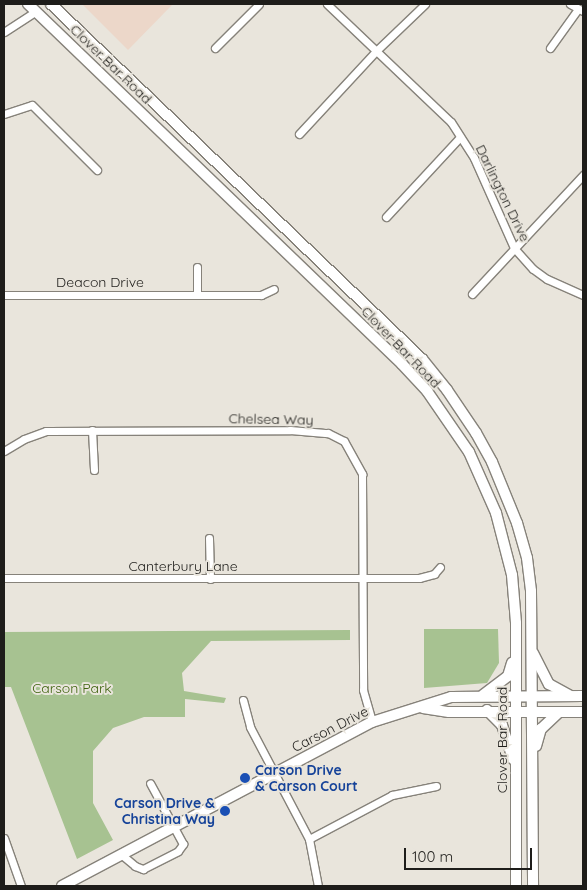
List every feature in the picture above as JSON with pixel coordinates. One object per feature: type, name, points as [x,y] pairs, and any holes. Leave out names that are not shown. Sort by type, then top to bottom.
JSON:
[{"type":"main road","points":[[32,8],[46,4]]},
{"type":"main road","name":"Clover Bar Road","points":[[50,4],[422,359],[447,390],[476,432],[492,462],[517,523],[526,558],[531,591],[532,886]]},
{"type":"main road","name":"Clover Bar Road","points":[[32,8],[402,364],[427,391],[470,452],[496,513],[512,575],[516,648],[516,886]]},
{"type":"main road","points":[[483,695],[508,676],[516,648]]},
{"type":"main road","points":[[532,650],[549,684],[572,696]]},
{"type":"main road","name":"Carson Drive","points":[[62,886],[372,722],[422,708],[451,697],[483,695],[583,696]]},
{"type":"main road","name":"Carson Drive","points":[[422,708],[449,712],[487,710],[583,712]]},
{"type":"main road","points":[[487,710],[502,725],[516,768]]},
{"type":"main road","points":[[533,755],[541,729],[559,712]]},
{"type":"street","points":[[215,48],[259,4]]},
{"type":"street","name":"Darlington Drive","points":[[327,4],[450,122],[474,158],[514,248],[533,269],[547,279],[583,295]]},
{"type":"street","points":[[299,134],[376,51],[425,4]]},
{"type":"street","points":[[550,48],[581,10],[570,4]]},
{"type":"street","points":[[4,32],[32,8]]},
{"type":"street","points":[[4,114],[32,105],[97,170]]},
{"type":"street","points":[[386,217],[460,137]]},
{"type":"street","points":[[472,294],[583,175]]},
{"type":"street","points":[[197,267],[197,295]]},
{"type":"street","name":"Deacon Drive","points":[[4,295],[261,295],[274,289]]},
{"type":"street","points":[[92,430],[94,470]]},
{"type":"street","name":"Chelsea Way","points":[[4,451],[24,439],[46,431],[290,430],[328,433],[344,441],[362,474],[363,690],[372,722]]},
{"type":"street","points":[[209,538],[210,579]]},
{"type":"street","name":"Canterbury Lane","points":[[4,578],[419,578],[434,574],[440,567]]},
{"type":"street","points":[[243,700],[250,727],[309,839],[318,886]]},
{"type":"street","points":[[122,855],[140,869],[146,868],[181,847],[182,840],[176,827],[150,783]]},
{"type":"street","points":[[309,839],[392,796],[436,786]]},
{"type":"street","points":[[4,838],[21,886]]},
{"type":"shaded area","points":[[82,4],[173,4],[128,50]]},
{"type":"green space","points":[[424,629],[498,629],[499,663],[487,683],[424,688]]},
{"type":"green space","name":"Carson Park","points":[[350,630],[350,640],[211,641],[182,673],[184,691],[226,698],[224,703],[185,699],[185,717],[144,717],[113,728],[93,751],[93,803],[113,840],[77,859],[11,687],[4,687],[4,632]]},
{"type":"place","name":"Carson Drive & Carson Court","points":[[245,778]]},
{"type":"place","name":"Carson Drive & Christina Way","points":[[225,811]]}]
